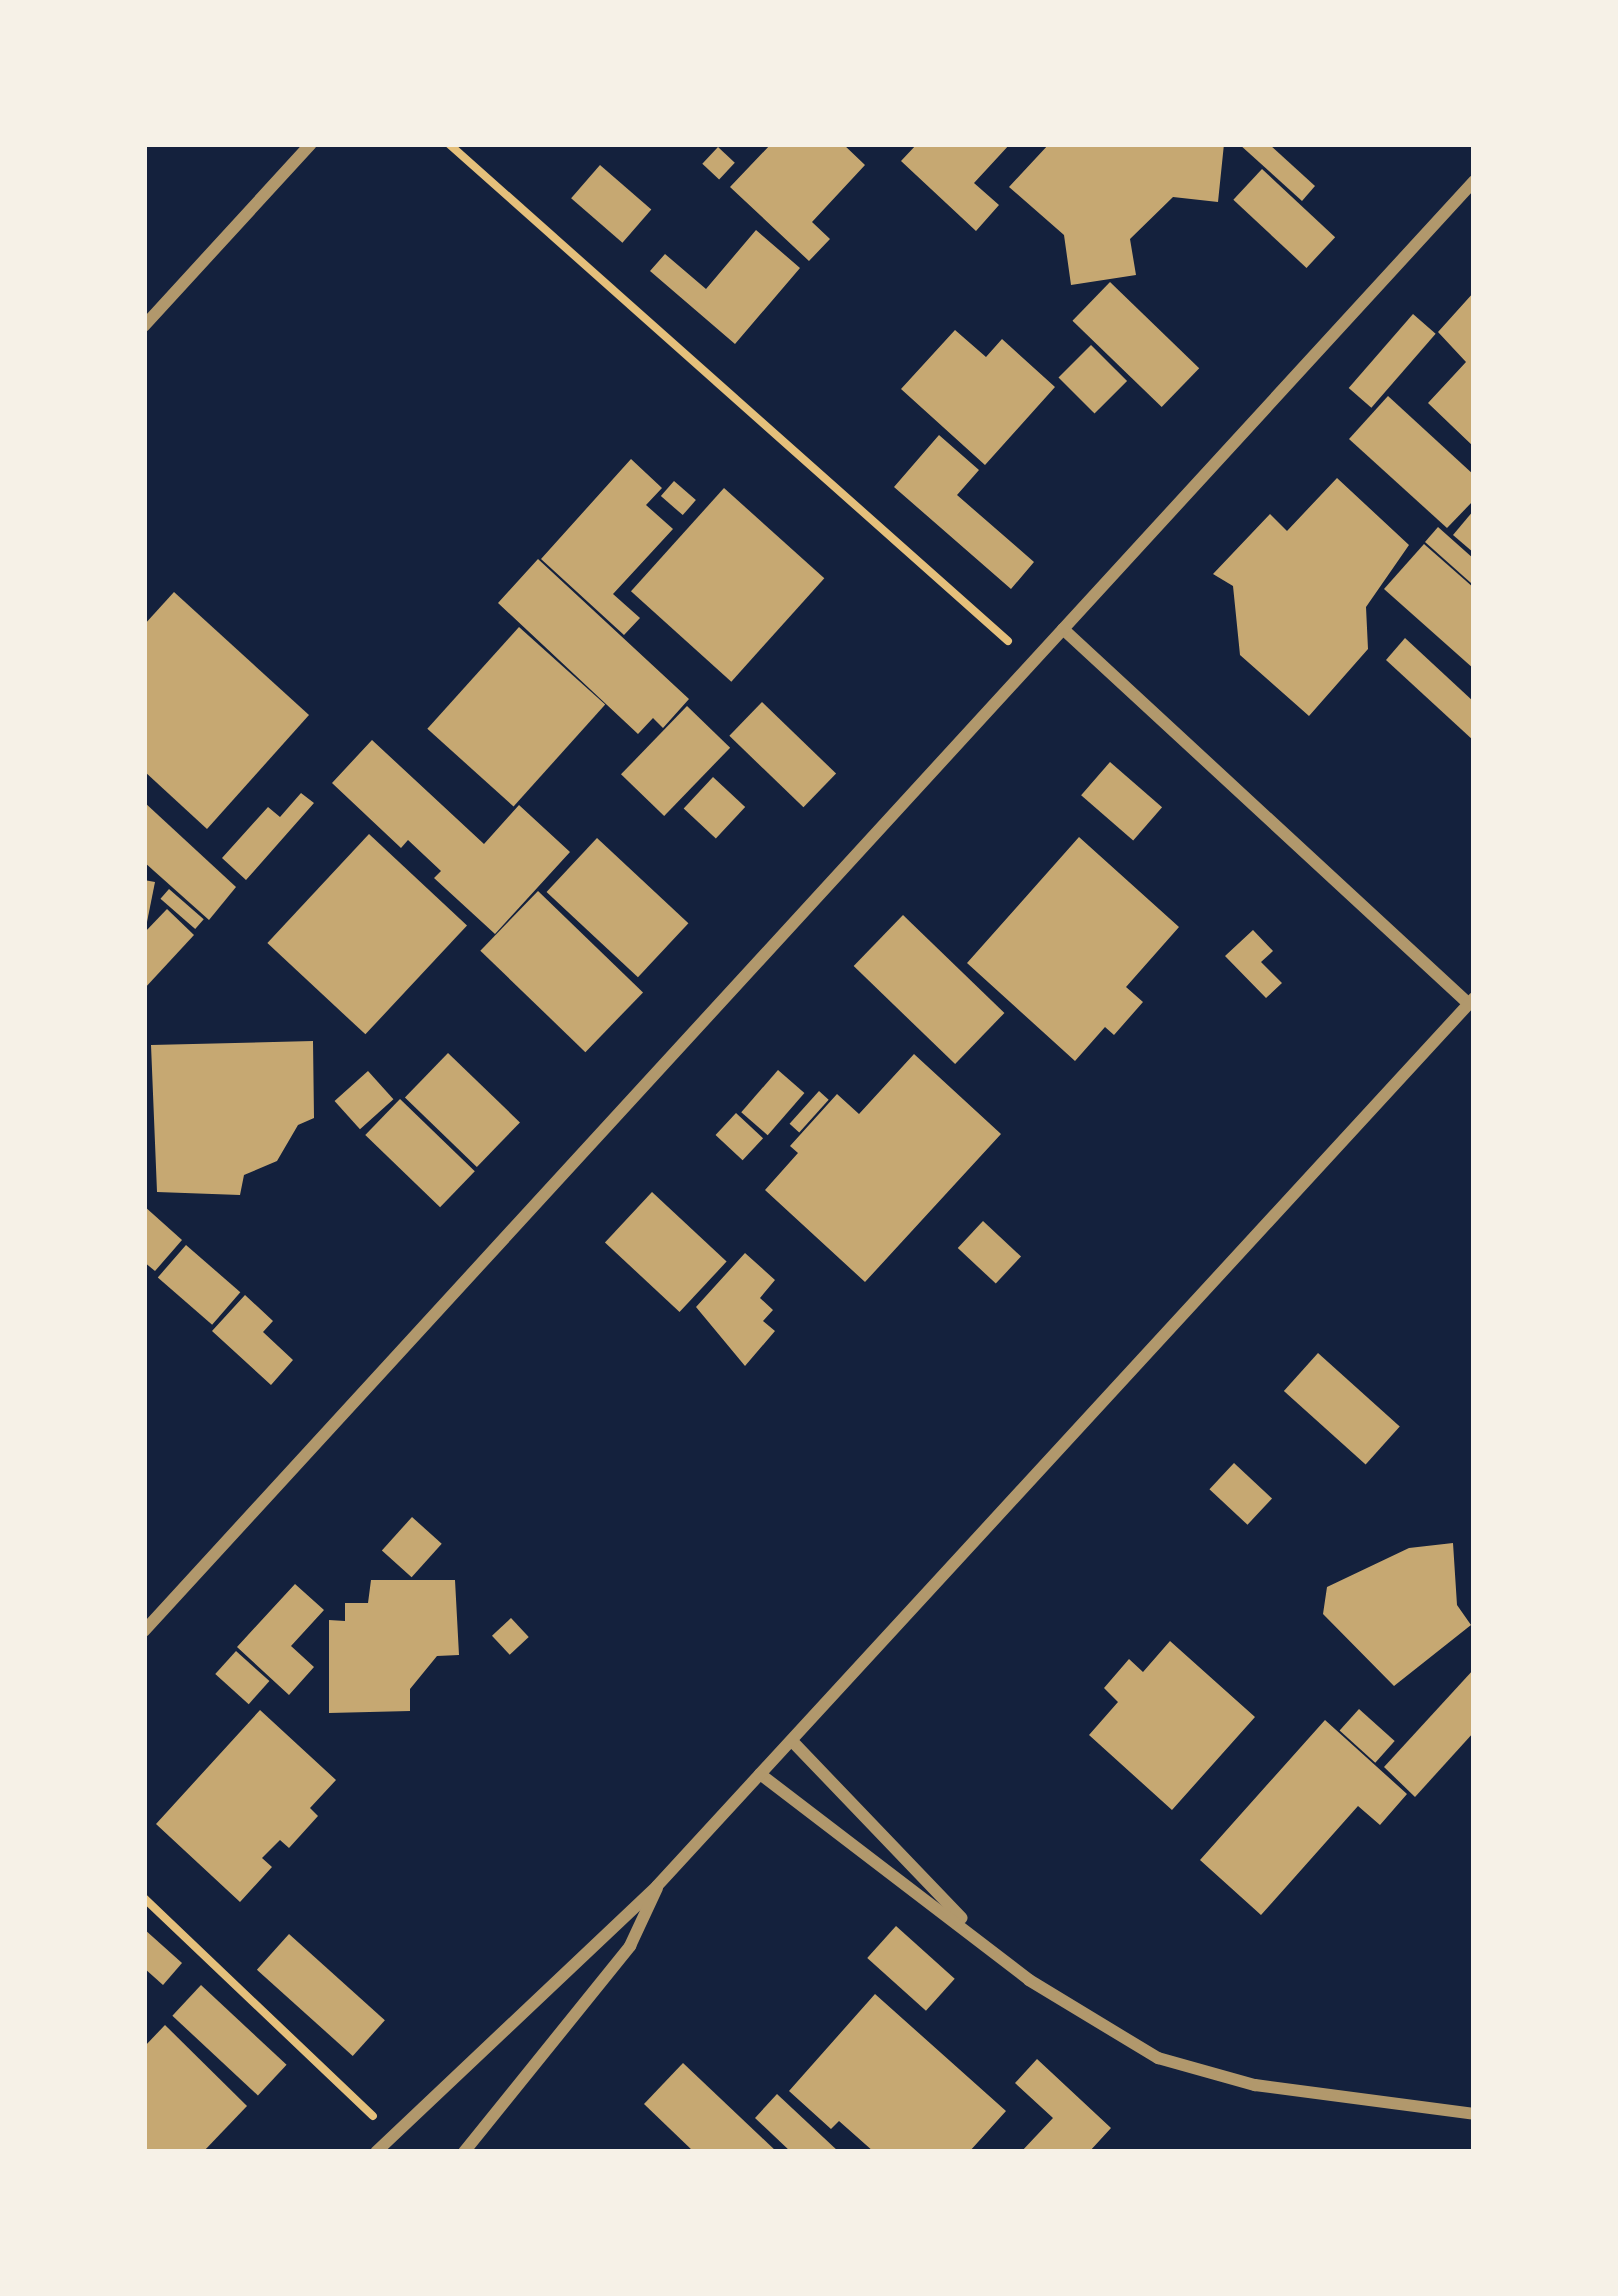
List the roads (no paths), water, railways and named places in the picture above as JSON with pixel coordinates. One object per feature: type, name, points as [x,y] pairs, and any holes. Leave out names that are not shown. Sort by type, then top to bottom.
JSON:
[{"type":"street","points":[[144,326],[311,144]]},
{"type":"street","points":[[144,1631],[1474,181]]},
{"type":"street","points":[[376,2152],[657,1886],[1472,1001],[1064,629]]},
{"type":"street","points":[[791,1741],[970,1928]]},
{"type":"street","points":[[760,1774],[878,1869],[970,1928],[1070,2008],[1158,2058],[1255,2085],[1474,2114]]},
{"type":"street","points":[[464,2152],[630,1946],[657,1886]]}]
